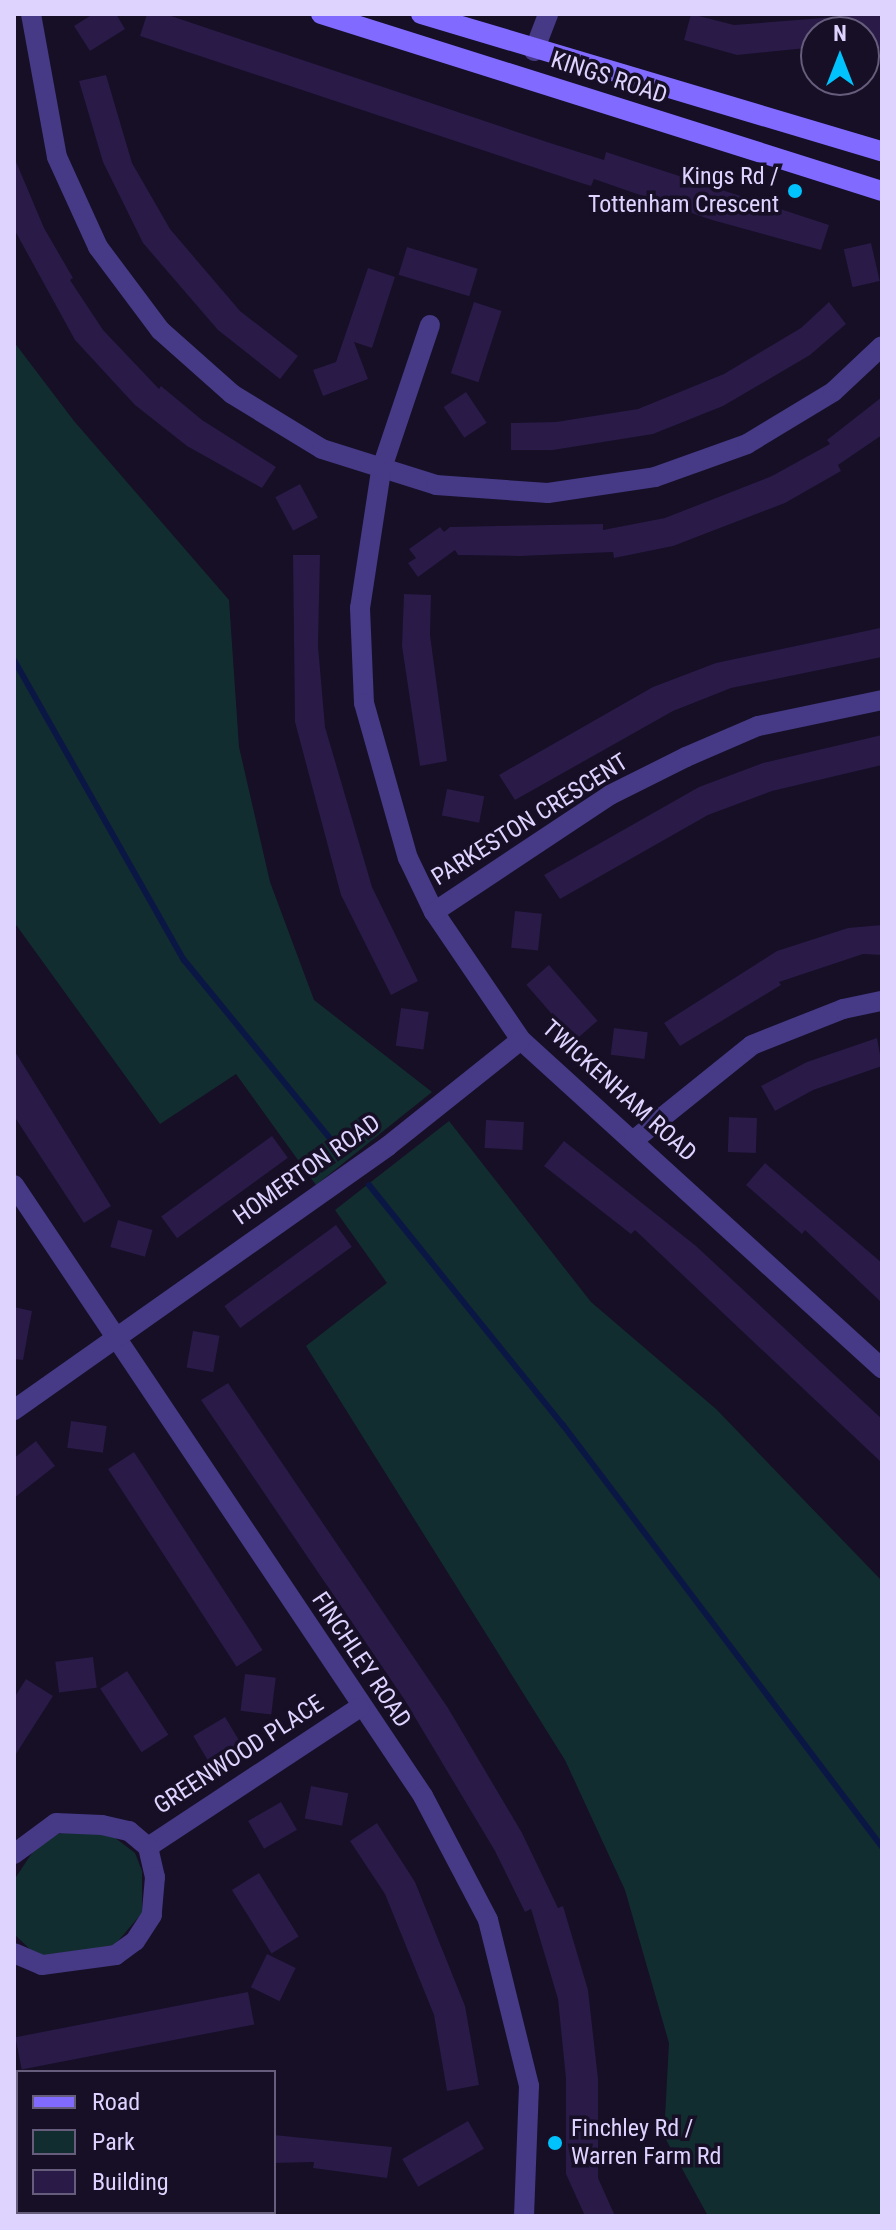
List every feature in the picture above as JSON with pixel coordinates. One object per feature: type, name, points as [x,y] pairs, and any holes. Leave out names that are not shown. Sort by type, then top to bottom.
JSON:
[{"type":"main road","name":"KINGS ROAD","points":[[321,14],[882,191]]},
{"type":"main road","name":"KINGS ROAD","points":[[421,14],[534,51],[882,151]]},
{"type":"street","points":[[31,14],[57,157],[98,247],[160,330],[232,394],[322,449],[381,471],[436,485],[548,493],[655,477],[747,444],[833,392],[882,346]]},
{"type":"street","points":[[534,51],[548,14]]},
{"type":"street","name":"TWICKENHAM ROAD","points":[[430,325],[381,471],[360,608],[364,703],[408,858],[434,912],[521,1040],[593,1109],[634,1140],[882,1368]]},
{"type":"street","name":"PARKESTON CRESCENT","points":[[434,912],[610,795],[686,757],[758,726],[882,700]]},
{"type":"street","points":[[634,1140],[752,1045],[843,1009],[882,1001]]},
{"type":"street","name":"HOMERTON ROAD","points":[[14,1410],[115,1334],[388,1146],[521,1040]]},
{"type":"street","name":"FINCHLEY ROAD","points":[[14,1185],[360,1707],[423,1796],[488,1920],[529,2086],[524,2216]]},
{"type":"street","name":"GREENWOOD PLACE","points":[[148,1847],[360,1707]]},
{"type":"street","name":"GREENWOOD PLACE","points":[[14,1854],[56,1823],[129,1831],[148,1847],[155,1877],[152,1915],[135,1941],[116,1955],[92,1961],[42,1965],[14,1953]]},
{"type":"green space","points":[[14,342],[74,421],[229,600],[239,747],[270,882],[314,1000],[432,1092],[316,1185],[236,1074],[160,1124],[14,922]]},
{"type":"green space","points":[[449,1121],[591,1302],[716,1409],[882,1581],[882,2216],[708,2216],[664,2136],[669,2043],[625,1890],[565,1760],[306,1346],[387,1283],[335,1210]]},
{"type":"green space","points":[[84,1829],[110,1834],[135,1853],[142,1871],[142,1913],[113,1947],[64,1958],[35,1954],[14,1934],[14,1880],[36,1847],[57,1834]]},
{"type":"building","points":[[93,14],[116,14],[125,29],[90,51],[74,26]]},
{"type":"building","points":[[147,14],[165,14],[547,142],[604,160],[606,152],[829,225],[821,250],[712,220],[594,179],[591,186],[575,181],[140,36]]},
{"type":"building","points":[[691,14],[734,25],[800,20],[800,49],[737,55],[684,40]]},
{"type":"building","points":[[880,16],[882,17],[880,48]]},
{"type":"building","points":[[106,75],[132,163],[170,229],[240,311],[298,356],[280,379],[218,330],[143,243],[103,162],[79,81]]},
{"type":"building","points":[[14,157],[44,228],[73,278],[70,280],[103,330],[159,389],[161,386],[202,420],[276,467],[262,488],[187,446],[135,405],[75,340],[14,229]]},
{"type":"building","points":[[871,243],[880,281],[852,287],[844,249]]},
{"type":"building","points":[[407,247],[478,269],[469,296],[399,275]]},
{"type":"building","points":[[368,268],[395,277],[372,348],[354,342],[368,379],[323,396],[313,370],[336,362]]},
{"type":"building","points":[[474,302],[502,311],[478,382],[451,373]]},
{"type":"building","points":[[829,302],[846,324],[810,355],[723,406],[653,434],[553,450],[511,450],[511,423],[556,422],[638,409],[724,374],[801,328]]},
{"type":"building","points":[[466,392],[487,423],[464,438],[444,407]]},
{"type":"building","points":[[882,397],[882,435],[838,465],[841,471],[785,503],[673,546],[614,558],[613,552],[520,556],[458,555],[455,550],[418,577],[408,563],[416,558],[409,549],[440,527],[444,532],[450,527],[603,524],[603,530],[665,518],[772,476],[830,444],[827,440]]},
{"type":"building","points":[[300,484],[318,518],[293,531],[275,497]]},
{"type":"building","points":[[293,555],[320,555],[318,646],[325,727],[372,887],[418,981],[391,995],[341,895],[295,722]]},
{"type":"building","points":[[404,594],[431,595],[430,635],[447,761],[420,766],[402,646]]},
{"type":"building","points":[[880,628],[882,657],[731,688],[673,711],[515,800],[499,775],[653,687],[716,663]]},
{"type":"building","points":[[882,735],[882,765],[772,791],[708,815],[560,899],[544,875],[699,787],[763,763]]},
{"type":"building","points":[[447,789],[484,796],[479,823],[442,816]]},
{"type":"building","points":[[515,911],[542,914],[538,951],[511,948]]},
{"type":"building","points":[[882,925],[882,955],[863,954],[779,982],[781,985],[680,1046],[664,1023],[777,951],[848,928]]},
{"type":"building","points":[[549,965],[598,1021],[575,1041],[526,985]]},
{"type":"building","points":[[401,1008],[429,1012],[423,1050],[396,1046]]},
{"type":"building","points":[[614,1028],[648,1032],[644,1059],[611,1055]]},
{"type":"building","points":[[877,1038],[882,1066],[813,1090],[775,1111],[761,1086],[807,1062]]},
{"type":"building","points":[[14,1050],[111,1206],[84,1223],[14,1116]]},
{"type":"building","points":[[729,1117],[757,1118],[756,1153],[728,1152]]},
{"type":"building","points":[[486,1120],[524,1122],[522,1150],[485,1148]]},
{"type":"building","points":[[272,1136],[288,1158],[177,1238],[161,1217]]},
{"type":"building","points":[[564,1141],[696,1246],[882,1419],[882,1463],[635,1230],[631,1234],[544,1166]]},
{"type":"building","points":[[765,1163],[882,1263],[882,1303],[805,1230],[802,1234],[746,1185]]},
{"type":"building","points":[[118,1220],[153,1230],[145,1257],[110,1247]]},
{"type":"building","points":[[336,1225],[352,1247],[240,1328],[224,1306]]},
{"type":"building","points":[[14,1307],[32,1311],[23,1360],[14,1359]]},
{"type":"building","points":[[193,1331],[220,1336],[213,1372],[187,1367]]},
{"type":"building","points":[[228,1383],[448,1708],[522,1833],[558,1908],[563,1906],[588,1990],[598,2079],[598,2178],[615,2216],[585,2216],[566,2174],[566,2079],[558,1999],[531,1909],[525,1912],[495,1851],[404,1699],[201,1400]]},
{"type":"building","points":[[71,1421],[107,1426],[103,1453],[67,1448]]},
{"type":"building","points":[[36,1441],[55,1466],[14,1498],[14,1458]]},
{"type":"building","points":[[134,1452],[263,1650],[237,1667],[108,1469]]},
{"type":"building","points":[[93,1657],[97,1688],[59,1692],[55,1662]]},
{"type":"building","points":[[127,1671],[168,1735],[142,1752],[100,1688]]},
{"type":"building","points":[[245,1674],[276,1678],[271,1715],[240,1711]]},
{"type":"building","points":[[26,1679],[53,1696],[14,1757],[14,1698]]},
{"type":"building","points":[[225,1717],[241,1744],[209,1763],[193,1736]]},
{"type":"building","points":[[311,1786],[348,1793],[342,1826],[305,1818]]},
{"type":"building","points":[[281,1802],[297,1830],[264,1849],[248,1821]]},
{"type":"building","points":[[377,1823],[415,1882],[465,2006],[479,2085],[447,2091],[434,2015],[385,1894],[350,1841]]},
{"type":"building","points":[[259,1873],[299,1937],[272,1954],[232,1890]]},
{"type":"building","points":[[267,1954],[296,1968],[280,2001],[251,1987]]},
{"type":"building","points":[[248,1992],[254,2024],[22,2070],[15,2037]]},
{"type":"building","points":[[468,2121],[484,2149],[418,2187],[402,2159]]},
{"type":"building","points":[[276,2135],[392,2147],[387,2178],[313,2168],[314,2162],[276,2163]]},
{"type":"waterway","points":[[14,660],[184,960],[332,1141]]},
{"type":"waterway","points":[[369,1185],[563,1425],[882,1847]]},
{"type":"place","name":"Kings Rd / Tottenham Crescent","points":[[795,191]]},
{"type":"place","name":"Finchley Rd / Warren Farm Rd","points":[[555,2143]]}]
